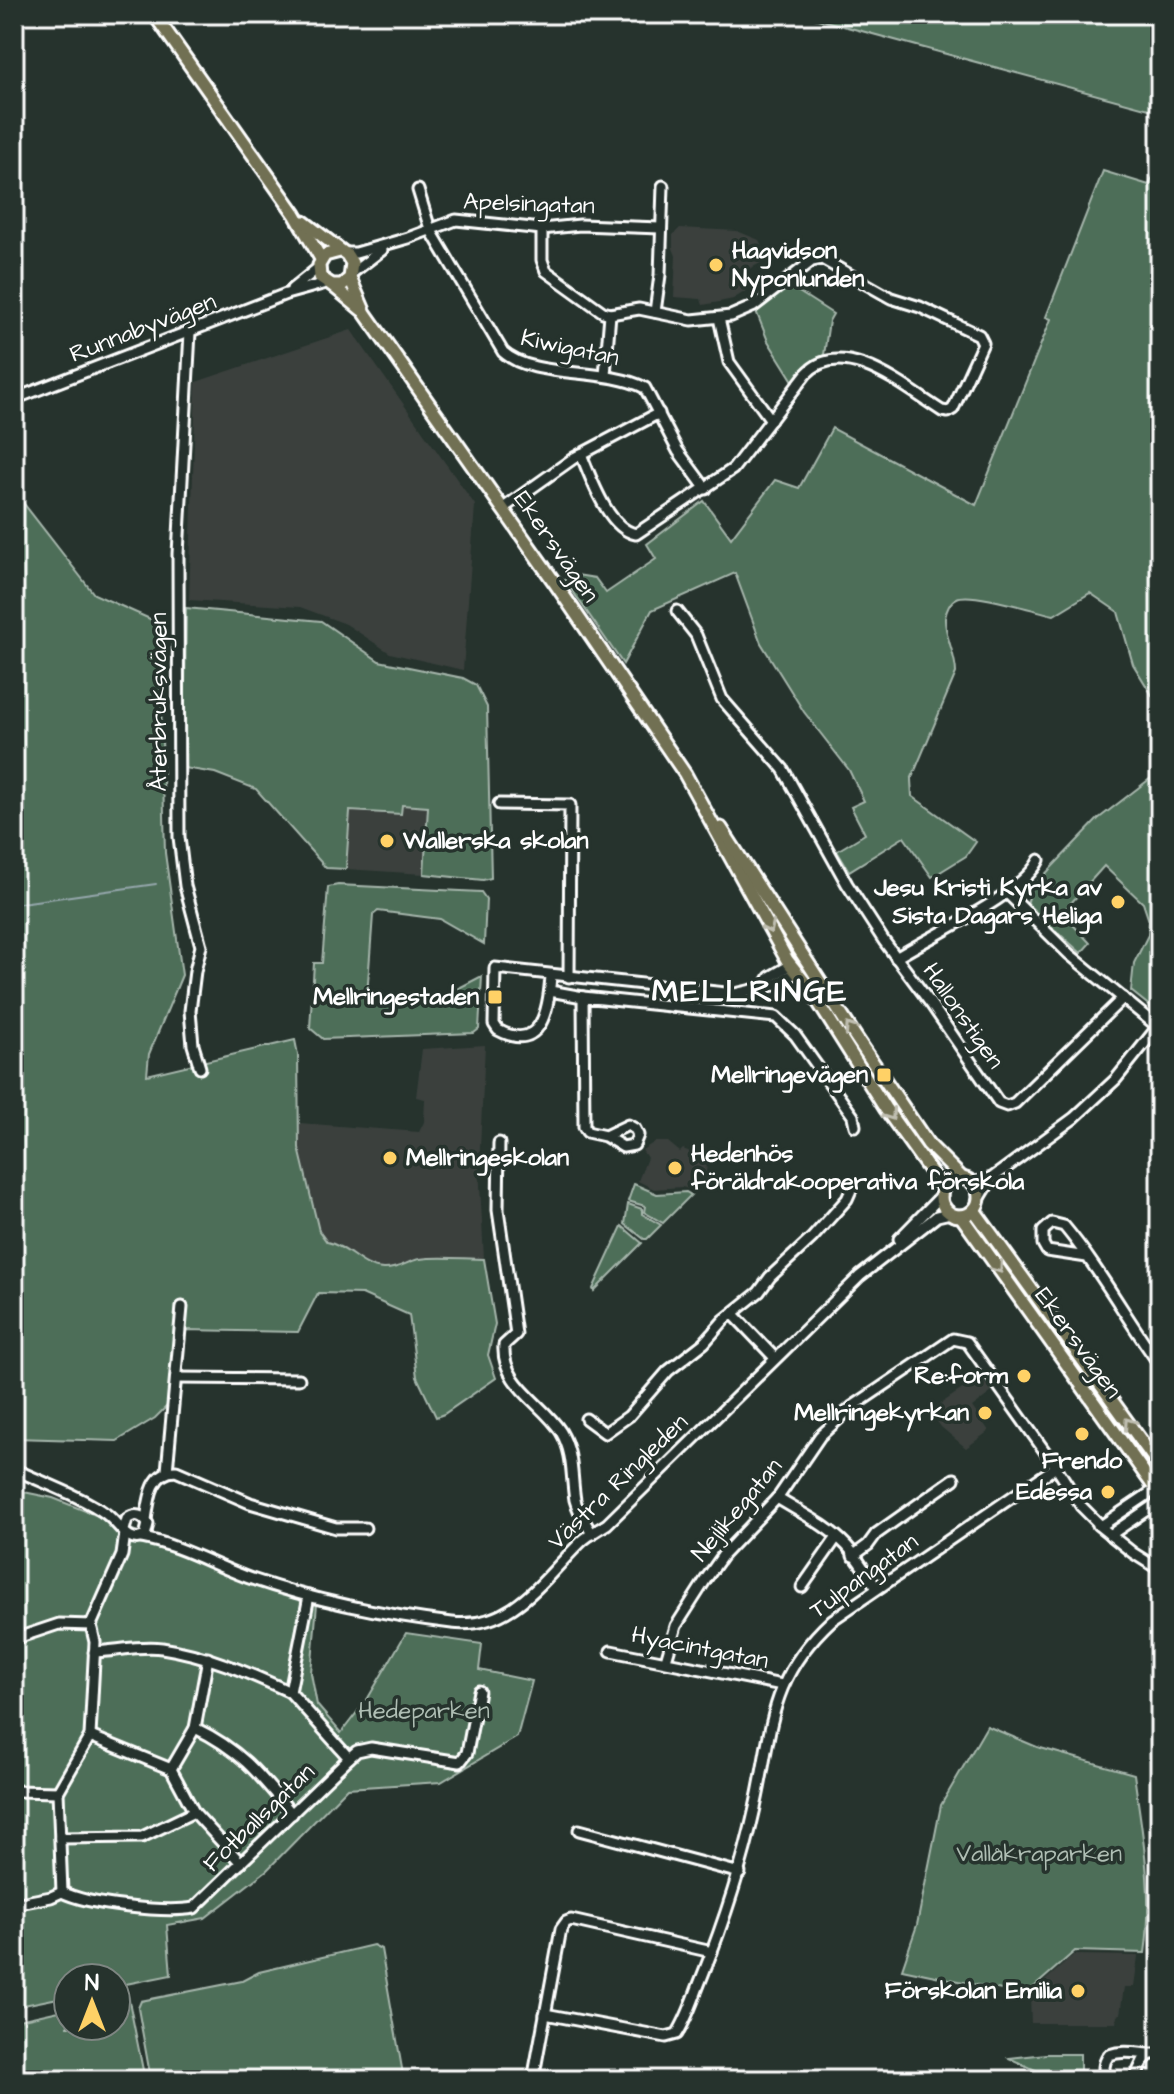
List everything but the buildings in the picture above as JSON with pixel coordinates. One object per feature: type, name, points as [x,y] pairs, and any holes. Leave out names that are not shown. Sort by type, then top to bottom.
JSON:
[{"type":"main road","points":[[154,14],[295,214],[320,263],[320,277],[329,284],[342,285],[351,276],[352,263],[295,214]]},
{"type":"main road","points":[[320,263],[329,252],[342,252]]},
{"type":"main road","name":"Ekersvägen","points":[[351,276],[365,313],[685,774],[776,942],[942,1192]]},
{"type":"main road","name":"Ekersvägen","points":[[329,284],[365,313]]},
{"type":"main road","name":"Ekersvägen","points":[[706,810],[732,843],[928,1144],[967,1181]]},
{"type":"main road","points":[[794,969],[807,961]]},
{"type":"main road","points":[[967,1181],[977,1191],[976,1206],[956,1215],[944,1207],[942,1192],[949,1182],[967,1181]]},
{"type":"main road","name":"Ekersvägen","points":[[976,1206],[1160,1467]]},
{"type":"main road","name":"Ekersvägen","points":[[956,1215],[1159,1493]]},
{"type":"street","points":[[655,312],[660,275],[663,186]]},
{"type":"street","name":"Kiwigatan","points":[[418,190],[430,229],[506,355],[525,364],[605,375],[645,388],[678,451],[706,489]]},
{"type":"street","name":"Apelsingatan","points":[[342,252],[356,253],[399,241],[456,220],[542,229],[580,225],[660,228]]},
{"type":"street","points":[[542,229],[542,260],[546,271],[610,314],[639,309],[692,320],[736,314],[754,306],[801,269],[822,259],[891,298],[920,307],[979,335],[983,340],[953,409],[948,412],[870,367],[833,360],[818,364],[809,370],[733,469],[632,534],[601,503],[581,454]]},
{"type":"street","name":"Apelsingatan","points":[[351,276],[373,255],[399,241]]},
{"type":"street","name":"Runnabyvägen","points":[[286,294],[320,263]]},
{"type":"street","name":"Runnabyvägen","points":[[14,399],[286,294],[329,284]]},
{"type":"street","points":[[605,375],[610,314]]},
{"type":"street","points":[[719,318],[729,362],[771,420]]},
{"type":"street","name":"Återbruksvägen","points":[[190,332],[178,554],[179,837],[185,886],[201,946],[190,1011],[193,1045],[200,1068]]},
{"type":"street","points":[[502,509],[581,454],[659,413]]},
{"type":"street","name":"Hallonstigen","points":[[677,611],[696,635],[722,699],[783,769],[841,874],[896,958],[999,1103],[1007,1106],[1015,1103],[1123,998]]},
{"type":"street","points":[[499,804],[570,805],[569,977]]},
{"type":"street","points":[[896,958],[1007,893],[1028,877],[1039,860]]},
{"type":"street","points":[[976,1206],[992,1178],[1097,1098],[1159,1025],[1069,954],[1007,893]]},
{"type":"street","points":[[551,975],[547,1014],[531,1034],[519,1038],[498,1030],[494,1024],[495,968],[735,994],[774,985],[794,969]]},
{"type":"street","points":[[550,991],[776,1017],[795,1035],[853,1116],[855,1126]]},
{"type":"street","points":[[583,997],[584,1127],[594,1135],[605,1136]]},
{"type":"street","points":[[499,1143],[498,1210],[516,1334],[504,1345],[506,1363],[517,1384],[563,1436],[573,1466],[577,1505],[592,1534]]},
{"type":"street","points":[[967,1181],[992,1178]]},
{"type":"street","points":[[586,1419],[601,1433],[612,1429],[644,1401],[668,1371],[704,1343],[724,1320],[812,1238],[847,1199],[851,1190]]},
{"type":"street","name":"Västra Ringleden","points":[[912,1232],[942,1192]]},
{"type":"street","name":"Västra Ringleden","points":[[167,1543],[240,1574],[309,1596],[441,1622],[470,1625],[488,1622],[521,1603],[582,1540],[607,1524],[875,1263],[937,1216],[956,1215]]},
{"type":"street","points":[[1087,1257],[1047,1251],[1043,1244],[1043,1231],[1052,1223],[1064,1226],[1087,1257],[1160,1365]]},
{"type":"street","points":[[167,1471],[182,1307]]},
{"type":"street","points":[[733,1314],[775,1358]]},
{"type":"street","name":"Nejlikegatan","points":[[666,1660],[676,1626],[706,1579],[723,1555],[777,1498],[820,1436],[833,1422],[953,1339],[967,1342],[1088,1515],[1160,1570]]},
{"type":"street","points":[[177,1378],[299,1379]]},
{"type":"street","name":"Tulpangatan","points":[[545,2014],[672,2036],[677,2034],[712,1952],[740,1873],[782,1685],[793,1663],[832,1620],[1056,1467]]},
{"type":"street","points":[[14,1469],[104,1512],[133,1516],[147,1522],[167,1543]]},
{"type":"street","points":[[62,1892],[58,1792],[90,1736],[94,1652],[91,1625],[122,1555],[125,1522],[149,1497],[158,1477],[167,1471],[176,1471],[250,1503],[336,1528],[365,1528]]},
{"type":"street","points":[[853,1556],[868,1545],[876,1534],[954,1479]]},
{"type":"street","points":[[1106,1531],[1159,1493]]},
{"type":"street","points":[[122,1555],[147,1533],[149,1497]]},
{"type":"street","points":[[777,1498],[820,1523],[837,1537],[850,1549],[877,1588]]},
{"type":"street","points":[[104,1512],[130,1539],[167,1543]]},
{"type":"street","points":[[802,1587],[837,1537]]},
{"type":"street","points":[[94,1652],[159,1648],[208,1658],[290,1692],[309,1596]]},
{"type":"street","points":[[14,1639],[59,1624],[91,1625]]},
{"type":"street","name":"Hyacintgatan","points":[[611,1651],[782,1685]]},
{"type":"street","points":[[171,1769],[195,1728],[208,1658]]},
{"type":"street","points":[[349,1758],[357,1751],[371,1748],[460,1762],[467,1753],[479,1691]]},
{"type":"street","name":"Fotballsgatan","points":[[14,1904],[62,1892],[71,1897],[121,1906],[183,1910],[201,1904],[349,1758],[290,1692]]},
{"type":"street","points":[[195,1728],[248,1761],[292,1814]]},
{"type":"street","points":[[90,1736],[171,1769],[194,1812],[241,1863]]},
{"type":"street","points":[[14,1791],[58,1792]]},
{"type":"street","points":[[60,1838],[142,1837],[194,1812]]},
{"type":"street","points":[[579,1830],[740,1873]]},
{"type":"street","points":[[533,2080],[561,1929],[566,1922],[571,1920],[712,1952]]},
{"type":"street","points":[[1108,2080],[1104,2067],[1109,2055],[1121,2052],[1148,2056],[1160,2054]]},
{"type":"street","points":[[1134,2080],[1139,2066],[1148,2056]]},
{"type":"shaded area","name":"Hagvidson Nyponlunden","points":[[680,228],[737,231],[759,240],[768,259],[747,270],[754,286],[733,299],[703,305],[701,299],[674,297],[676,256],[673,235]]},
{"type":"shaded area","points":[[351,330],[475,505],[463,670],[390,653],[346,624],[300,607],[189,600],[196,382]]},
{"type":"shaded area","name":"Wallerska skolan","points":[[402,805],[428,806],[424,874],[346,869],[350,811],[401,814]]},
{"type":"shaded area","name":"Mellringeskolan","points":[[485,1045],[479,1167],[484,1259],[419,1259],[401,1267],[382,1269],[365,1264],[338,1244],[327,1242],[319,1231],[299,1148],[299,1123],[419,1132],[424,1122],[425,1099],[416,1097],[422,1049]]},
{"type":"shaded area","name":"Hedenhös föräldrakooperativa förskola","points":[[655,1142],[668,1142],[680,1152],[683,1149],[707,1159],[706,1174],[693,1190],[682,1187],[654,1189],[638,1181],[647,1158],[642,1150]]},
{"type":"shaded area","points":[[980,1377],[992,1392],[972,1407],[989,1431],[966,1448],[941,1427],[930,1411]]},
{"type":"shaded area","name":"Förskolan Emilia","points":[[1074,1955],[1138,1956],[1134,1987],[1124,1987],[1116,2023],[1031,2023],[1030,1994]]},
{"type":"green space","points":[[799,14],[1160,14],[1160,112]]},
{"type":"green space","points":[[1160,162],[1160,1005],[1156,1011],[1131,991],[1134,963],[1148,935],[1149,921],[1143,903],[1104,866],[1062,913],[1090,943],[1081,953],[1027,905],[1031,889],[1098,819],[1151,778],[1158,705],[1133,664],[1118,612],[1090,593],[1054,615],[975,597],[957,598],[950,604],[945,624],[956,673],[911,780],[912,796],[976,842],[966,856],[932,877],[904,837],[849,871],[837,851],[865,834],[851,807],[864,801],[849,770],[804,712],[761,643],[735,573],[652,610],[623,664],[565,580],[577,575],[595,578],[606,593],[656,559],[647,544],[704,501],[731,538],[775,480],[799,488],[832,428],[976,505],[1051,319],[1046,317],[1103,171],[1149,185]]},
{"type":"green space","points":[[788,285],[833,314],[829,321],[824,355],[814,359],[793,381],[768,341],[756,311]]},
{"type":"green space","points":[[14,491],[94,594],[159,623],[165,853],[182,975],[149,1054],[147,1075],[295,1040],[298,1055],[299,1148],[319,1231],[327,1242],[368,1265],[383,1269],[427,1258],[484,1259],[495,1324],[488,1355],[496,1378],[444,1414],[436,1417],[417,1377],[409,1315],[362,1294],[318,1293],[298,1332],[185,1330],[181,1392],[155,1418],[117,1441],[14,1438]]},
{"type":"green space","points":[[186,608],[321,621],[379,661],[463,678],[476,685],[487,707],[491,878],[483,880],[424,874],[428,807],[402,805],[401,814],[350,811],[346,869],[326,868],[256,789],[215,773],[184,768]]},
{"type":"green space","points":[[328,887],[481,892],[486,899],[484,944],[440,919],[378,911],[373,915],[367,996],[434,1001],[482,976],[479,1029],[474,1033],[323,1039],[310,1028],[314,963],[322,963]]},
{"type":"green space","points":[[634,1184],[657,1194],[686,1192],[691,1195],[663,1223],[644,1212],[645,1206],[628,1201]]},
{"type":"green space","points":[[628,1204],[642,1209],[642,1214],[661,1225],[647,1239],[625,1224]]},
{"type":"green space","points":[[622,1226],[642,1243],[594,1291],[593,1289]]},
{"type":"green space","name":"Hedeparken","points":[[14,1490],[53,1498],[317,1604],[311,1673],[317,1705],[341,1733],[368,1698],[406,1633],[482,1644],[479,1670],[532,1681],[517,1737],[441,1782],[347,1788],[267,1870],[205,1918],[167,1925],[171,1975],[132,1983],[132,1962],[52,1962],[52,1999],[14,2007]]},
{"type":"green space","name":"Vallåkraparken","points":[[987,1726],[1037,1747],[1134,1774],[1148,1886],[1145,1953],[1075,1951],[1025,1995],[902,1969],[917,1925],[941,1805]]},
{"type":"green space","points":[[373,1945],[381,1949],[404,2080],[151,2080],[138,2008],[141,2001],[242,1981],[259,1972]]},
{"type":"green space","points":[[52,2013],[52,2042],[132,2042],[132,2016],[145,2080],[14,2080],[14,2021]]},
{"type":"green space","points":[[1080,2054],[1080,2080],[1057,2080],[1009,2058]]},
{"type":"waterway","points":[[14,904],[156,884]]},
{"type":"place","name":"Hagvidson Nyponlunden","points":[[716,265]]},
{"type":"place","name":"Wallerska skolan","points":[[387,841]]},
{"type":"place","name":"Jesu Kristi Kyrka av Sista Dagars Heliga","points":[[1118,902]]},
{"type":"place","name":"Mellringestaden","points":[[495,997]]},
{"type":"place","name":"Mellringevägen","points":[[884,1075]]},
{"type":"place","name":"Mellringeskolan","points":[[390,1158]]},
{"type":"place","name":"Hedenhös föräldrakooperativa förskola","points":[[675,1168]]},
{"type":"place","name":"Re:form","points":[[1024,1376]]},
{"type":"place","name":"Mellringekyrkan","points":[[985,1413]]},
{"type":"place","name":"Frendo","points":[[1082,1434]]},
{"type":"place","name":"Edessa","points":[[1108,1492]]},
{"type":"place","name":"Förskolan Emilia","points":[[1078,1991]]},
{"type":"district","name":"MELLRINGE","points":[[750,991]]}]
